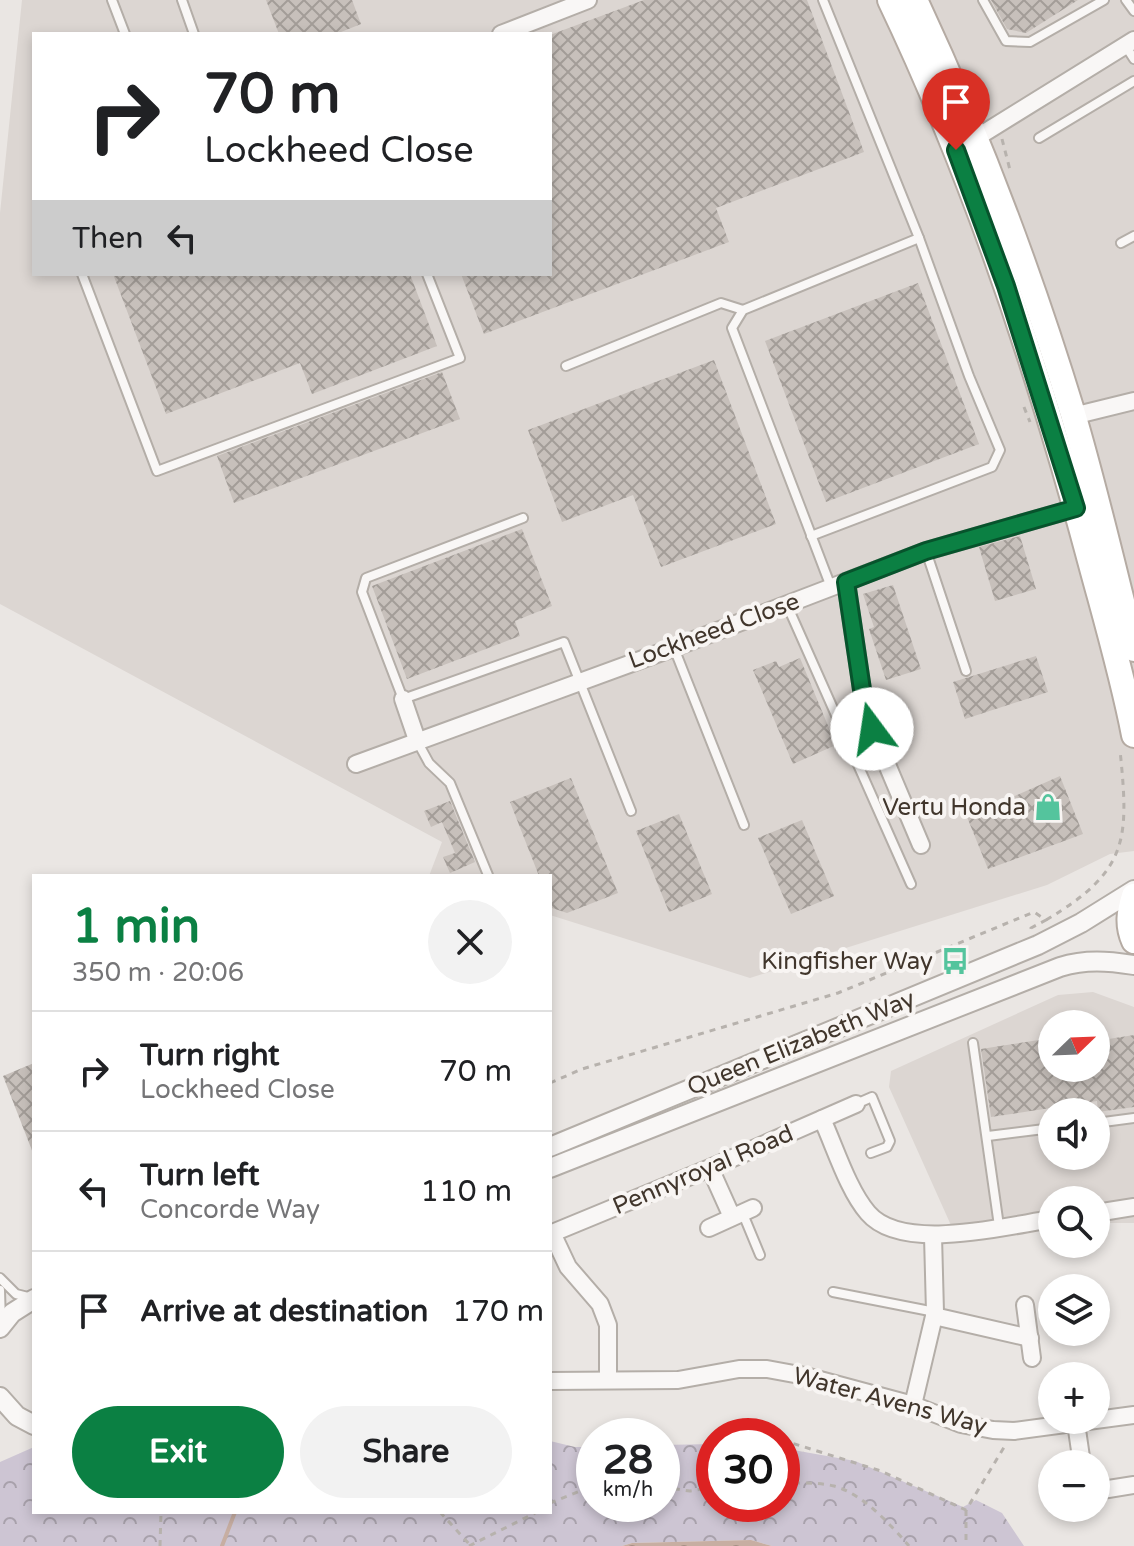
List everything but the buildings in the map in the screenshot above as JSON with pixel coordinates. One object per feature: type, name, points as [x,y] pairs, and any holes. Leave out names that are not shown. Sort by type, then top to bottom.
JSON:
[{"type":"main road","points":[[890,0],[956,150],[1006,286],[1076,508],[1127,697],[1127,738]]},
{"type":"main road","points":[[915,0],[976,138],[1028,277],[1073,416],[1134,649]]},
{"type":"main road","points":[[1134,893],[1129,924],[1134,941]]},
{"type":"street","points":[[506,32],[588,0]]},
{"type":"street","points":[[976,138],[1131,48]]},
{"type":"street","points":[[1073,416],[1134,401]]},
{"type":"street","name":"Lockheed Close","points":[[356,764],[926,551],[1076,508]]},
{"type":"street","points":[[839,585],[872,729],[921,845]]},
{"type":"street","points":[[403,699],[417,740]]},
{"type":"street","name":"Queen Elizabeth Way","points":[[552,1146],[1038,945],[1134,893]]},
{"type":"street","name":"Queen Elizabeth Way","points":[[552,1167],[1074,963],[1103,960],[1134,965]]},
{"type":"street","name":"Pennyroyal Road","points":[[552,1233],[856,1104]]},
{"type":"street","points":[[822,1119],[855,1192],[869,1215],[890,1228],[933,1236],[1038,1221]]},
{"type":"street","points":[[709,1228],[742,1213],[710,1168]]},
{"type":"street","points":[[1110,1211],[1134,1207]]},
{"type":"street","points":[[552,1235],[568,1267],[600,1304],[608,1325],[608,1380]]},
{"type":"street","points":[[913,1405],[934,1314],[933,1236]]},
{"type":"street","points":[[0,1328],[12,1313],[32,1300]]},
{"type":"street","points":[[1025,1305],[1032,1358]]},
{"type":"street","points":[[934,1314],[1030,1338]]},
{"type":"street","name":"Water Avens Way","points":[[552,1381],[678,1380],[739,1369],[767,1369],[913,1405],[961,1424],[1014,1431],[1038,1428]]},
{"type":"street","points":[[0,1397],[8,1418],[32,1424]]},
{"type":"street","name":"Water Avens Way","points":[[1110,1418],[1134,1415]]},
{"type":"street","points":[[1110,1489],[1134,1485]]},
{"type":"lane","points":[[112,0],[124,32]]},
{"type":"lane","points":[[182,0],[193,32]]},
{"type":"lane","points":[[811,536],[992,467],[1000,450],[823,0]]},
{"type":"lane","points":[[983,0],[1006,41],[1030,42],[1104,0]]},
{"type":"lane","points":[[1126,0],[1134,11]]},
{"type":"lane","points":[[1039,138],[1134,81]]},
{"type":"lane","points":[[1121,243],[1134,236]]},
{"type":"lane","points":[[839,585],[811,536],[732,328],[743,310],[919,238]]},
{"type":"lane","points":[[83,276],[157,471],[460,358],[428,276]]},
{"type":"lane","points":[[566,366],[721,303],[743,310]]},
{"type":"lane","points":[[523,518],[366,578],[362,592],[403,699],[564,642],[631,811]]},
{"type":"lane","points":[[926,551],[966,671]]},
{"type":"lane","points":[[787,605],[911,884]]},
{"type":"lane","points":[[673,648],[744,825]]},
{"type":"lane","points":[[417,740],[429,763],[450,783],[488,874]]},
{"type":"lane","points":[[973,1043],[999,1226]]},
{"type":"lane","points":[[856,1104],[872,1097],[890,1141],[887,1147],[871,1153]]},
{"type":"lane","points":[[1110,1121],[1134,1118]]},
{"type":"lane","points":[[988,1136],[1038,1130]]},
{"type":"lane","points":[[742,1213],[760,1255]]},
{"type":"lane","points":[[0,1278],[16,1294],[32,1298]]},
{"type":"lane","points":[[0,1290],[0,1328]]},
{"type":"lane","points":[[833,1292],[934,1314]]},
{"type":"path","points":[[1023,404],[1033,429]]},
{"type":"path","points":[[1031,928],[1071,905],[1095,885],[1117,855],[1125,826],[1127,738]]},
{"type":"path","points":[[552,1082],[582,1069],[838,993],[1029,913],[1040,914],[1046,920]]},
{"type":"path","points":[[966,1546],[966,1510],[1014,1431]]},
{"type":"path","points":[[800,1446],[881,1471],[966,1510]]},
{"type":"path","points":[[800,1483],[838,1487],[872,1509],[909,1546]]},
{"type":"path","points":[[552,1502],[576,1493]]},
{"type":"path","points":[[160,1546],[161,1514]]},
{"type":"path","points":[[442,1514],[469,1545],[533,1514]]},
{"type":"shaded area","points":[[22,0],[1134,0],[1134,851],[1110,854],[1047,885],[750,978],[552,916],[552,874],[430,874],[442,842],[0,604],[0,213]]},
{"type":"shaded area","points":[[1093,992],[1134,1007],[1134,1223],[1110,1223],[1110,1186],[1038,1186],[1038,1223],[954,1232],[889,1087],[891,1071],[1058,995]]},
{"type":"green space","points":[[552,1441],[576,1447],[576,1522],[680,1522],[680,1445],[696,1444],[696,1522],[800,1522],[800,1451],[855,1461],[963,1507],[976,1500],[1002,1513],[1024,1546],[772,1546],[751,1540],[632,1543],[622,1546],[0,1546],[0,1462],[32,1448],[32,1514],[552,1514]]},
{"type":"water","points":[[751,1540],[772,1546],[622,1546],[632,1543]]},
{"type":"waterway","points":[[222,1546],[234,1514]]},
{"type":"place","name":"Vertu Honda","points":[[1048,807]]},
{"type":"place","name":"Kingfisher Way","points":[[955,961]]},
{"type":"route","points":[[872,729],[864,703],[846,582],[926,551],[1076,508],[1006,286],[956,150]]}]
